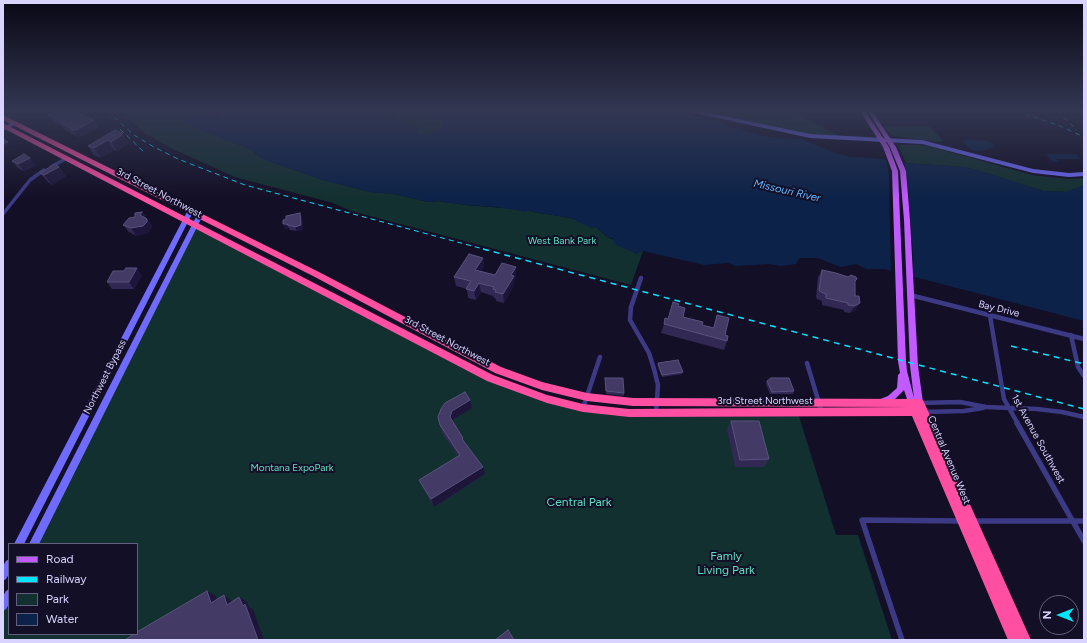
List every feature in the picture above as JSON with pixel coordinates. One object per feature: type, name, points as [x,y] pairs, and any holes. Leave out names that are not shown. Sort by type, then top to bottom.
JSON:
[{"type":"highway","name":"3rd Street Northwest","points":[[36,141],[191,210],[498,370],[542,386],[587,397],[633,402],[880,403],[917,407]]},
{"type":"highway","name":"3rd Street Northwest","points":[[45,141],[195,226],[362,310],[490,378],[547,400],[583,408],[629,413],[822,413],[917,407]]},
{"type":"highway","name":"Central Avenue West","points":[[917,407],[1015,640]]},
{"type":"highway","name":"Central Avenue West","points":[[966,521],[1025,640]]},
{"type":"main road","points":[[884,141],[890,147]]},
{"type":"main road","points":[[889,141],[890,147]]},
{"type":"main road","points":[[906,141],[922,142],[991,162],[1032,171],[1069,175],[1084,174]]},
{"type":"main road","name":"Central Avenue West","points":[[890,147],[895,171],[898,216],[898,280],[903,371],[917,407]]},
{"type":"main road","name":"Central Avenue West","points":[[890,147],[903,171],[917,407]]},
{"type":"main road","name":"Northwest Bypass","points":[[20,543],[191,210]]},
{"type":"main road","name":"Northwest Bypass","points":[[35,543],[200,215]]},
{"type":"main road","points":[[880,403],[892,398],[901,389],[903,371]]},
{"type":"main road","points":[[3,576],[8,566]]},
{"type":"main road","points":[[3,606],[8,596]]},
{"type":"street","points":[[3,214],[34,177],[71,156]]},
{"type":"street","points":[[640,278],[630,311],[630,320],[649,353],[658,385],[658,402],[656,413]]},
{"type":"street","name":"Bay Drive","points":[[910,295],[1084,338]]},
{"type":"street","name":"1st Avenue Southwest","points":[[990,316],[1004,399],[1084,541]]},
{"type":"street","points":[[1071,335],[1078,367],[1084,376]]},
{"type":"street","points":[[583,408],[600,357]]},
{"type":"street","points":[[806,363],[822,413]]},
{"type":"street","points":[[917,407],[960,402],[986,407],[1060,411],[1084,417]]},
{"type":"street","points":[[917,407],[964,411],[986,407]]},
{"type":"street","points":[[902,640],[862,520],[1084,521]]},
{"type":"green space","name":"West Bank Park","points":[[159,141],[230,141],[250,149],[263,159],[320,179],[370,192],[394,194],[428,202],[438,201],[465,205],[529,210],[571,218],[591,227],[596,227],[607,237],[643,251],[631,285],[351,211],[333,203],[235,177]]},
{"type":"green space","points":[[901,145],[920,145],[935,148],[1032,175],[1068,179],[1084,178],[1084,185],[1067,192],[1043,191],[963,167],[906,163],[899,147]]},
{"type":"green space","name":"Montana ExpoPark","points":[[195,226],[490,378],[547,399],[629,413],[798,413],[836,535],[858,535],[892,640],[3,640],[3,607],[8,597],[8,635],[138,635],[138,543],[36,543]]},
{"type":"water","name":"Missouri River","points":[[230,141],[806,141],[835,153],[847,156],[906,163],[963,167],[1043,191],[1067,192],[1084,185],[1084,321],[884,269],[866,269],[856,264],[841,267],[817,258],[799,258],[796,264],[781,266],[769,264],[736,266],[728,263],[704,265],[643,251],[637,254],[614,244],[613,238],[607,237],[596,227],[591,228],[571,218],[529,210],[526,212],[496,207],[465,205],[438,201],[428,202],[394,194],[370,192],[320,179],[263,159],[250,149]]},
{"type":"water","points":[[988,141],[992,143],[994,147],[980,151],[973,150],[963,142]]},
{"type":"water","points":[[1046,154],[1076,154],[1080,159],[1056,159],[1058,162],[1053,162]]},
{"type":"pier","points":[[885,157],[903,161],[905,166],[907,175],[915,280],[891,273],[889,174]]},
{"type":"building","points":[[96,141],[106,141],[94,148],[88,146]]},
{"type":"building","points":[[24,154],[30,158],[18,164],[12,161]]},
{"type":"building","points":[[55,164],[59,167],[44,175],[40,173]]},
{"type":"building","points":[[142,212],[140,215],[147,219],[147,222],[143,226],[131,228],[123,225],[129,218],[135,217],[135,213]]},
{"type":"building","points":[[300,213],[301,225],[295,227],[283,224],[283,220],[286,219],[286,216]]},
{"type":"building","points":[[469,254],[483,258],[475,270],[495,275],[502,263],[516,267],[511,275],[514,276],[503,294],[495,292],[496,290],[493,289],[494,287],[479,283],[474,291],[466,289],[471,281],[454,277]]},
{"type":"building","points":[[126,268],[137,268],[129,282],[107,282],[113,271],[124,271]]},
{"type":"building","points":[[822,270],[848,277],[851,275],[856,277],[855,296],[859,296],[860,303],[855,306],[848,305],[848,303],[826,298],[826,294],[819,290]]},
{"type":"building","points":[[673,302],[679,304],[678,306],[685,308],[683,317],[703,322],[702,325],[714,328],[717,315],[729,318],[725,335],[728,336],[727,341],[664,324],[665,318],[668,319]]},
{"type":"building","points":[[678,360],[683,372],[662,375],[658,363]]},
{"type":"building","points":[[605,378],[623,378],[624,393],[606,391]]},
{"type":"building","points":[[771,378],[789,378],[794,391],[772,392],[767,381]]},
{"type":"building","points":[[465,392],[470,400],[452,411],[450,417],[463,438],[462,439],[483,467],[431,499],[419,480],[460,455],[440,425],[438,417],[445,403]]},
{"type":"building","points":[[731,421],[759,421],[769,459],[740,460]]},
{"type":"building","points":[[207,591],[211,603],[224,595],[227,605],[239,597],[243,606],[245,604],[258,640],[125,640],[132,635],[138,635],[138,631]]},
{"type":"building","points":[[508,630],[514,640],[495,640]]},
{"type":"railway","points":[[133,141],[145,153]]},
{"type":"railway","points":[[144,141],[178,159],[245,185],[487,250]]},
{"type":"railway","points":[[483,249],[1084,409]]},
{"type":"railway","points":[[1011,346],[1084,364]]},
{"type":"park label","name":"Central Park","points":[[579,502]]},
{"type":"park label","name":"Famly Living Park","points":[[726,563]]}]
